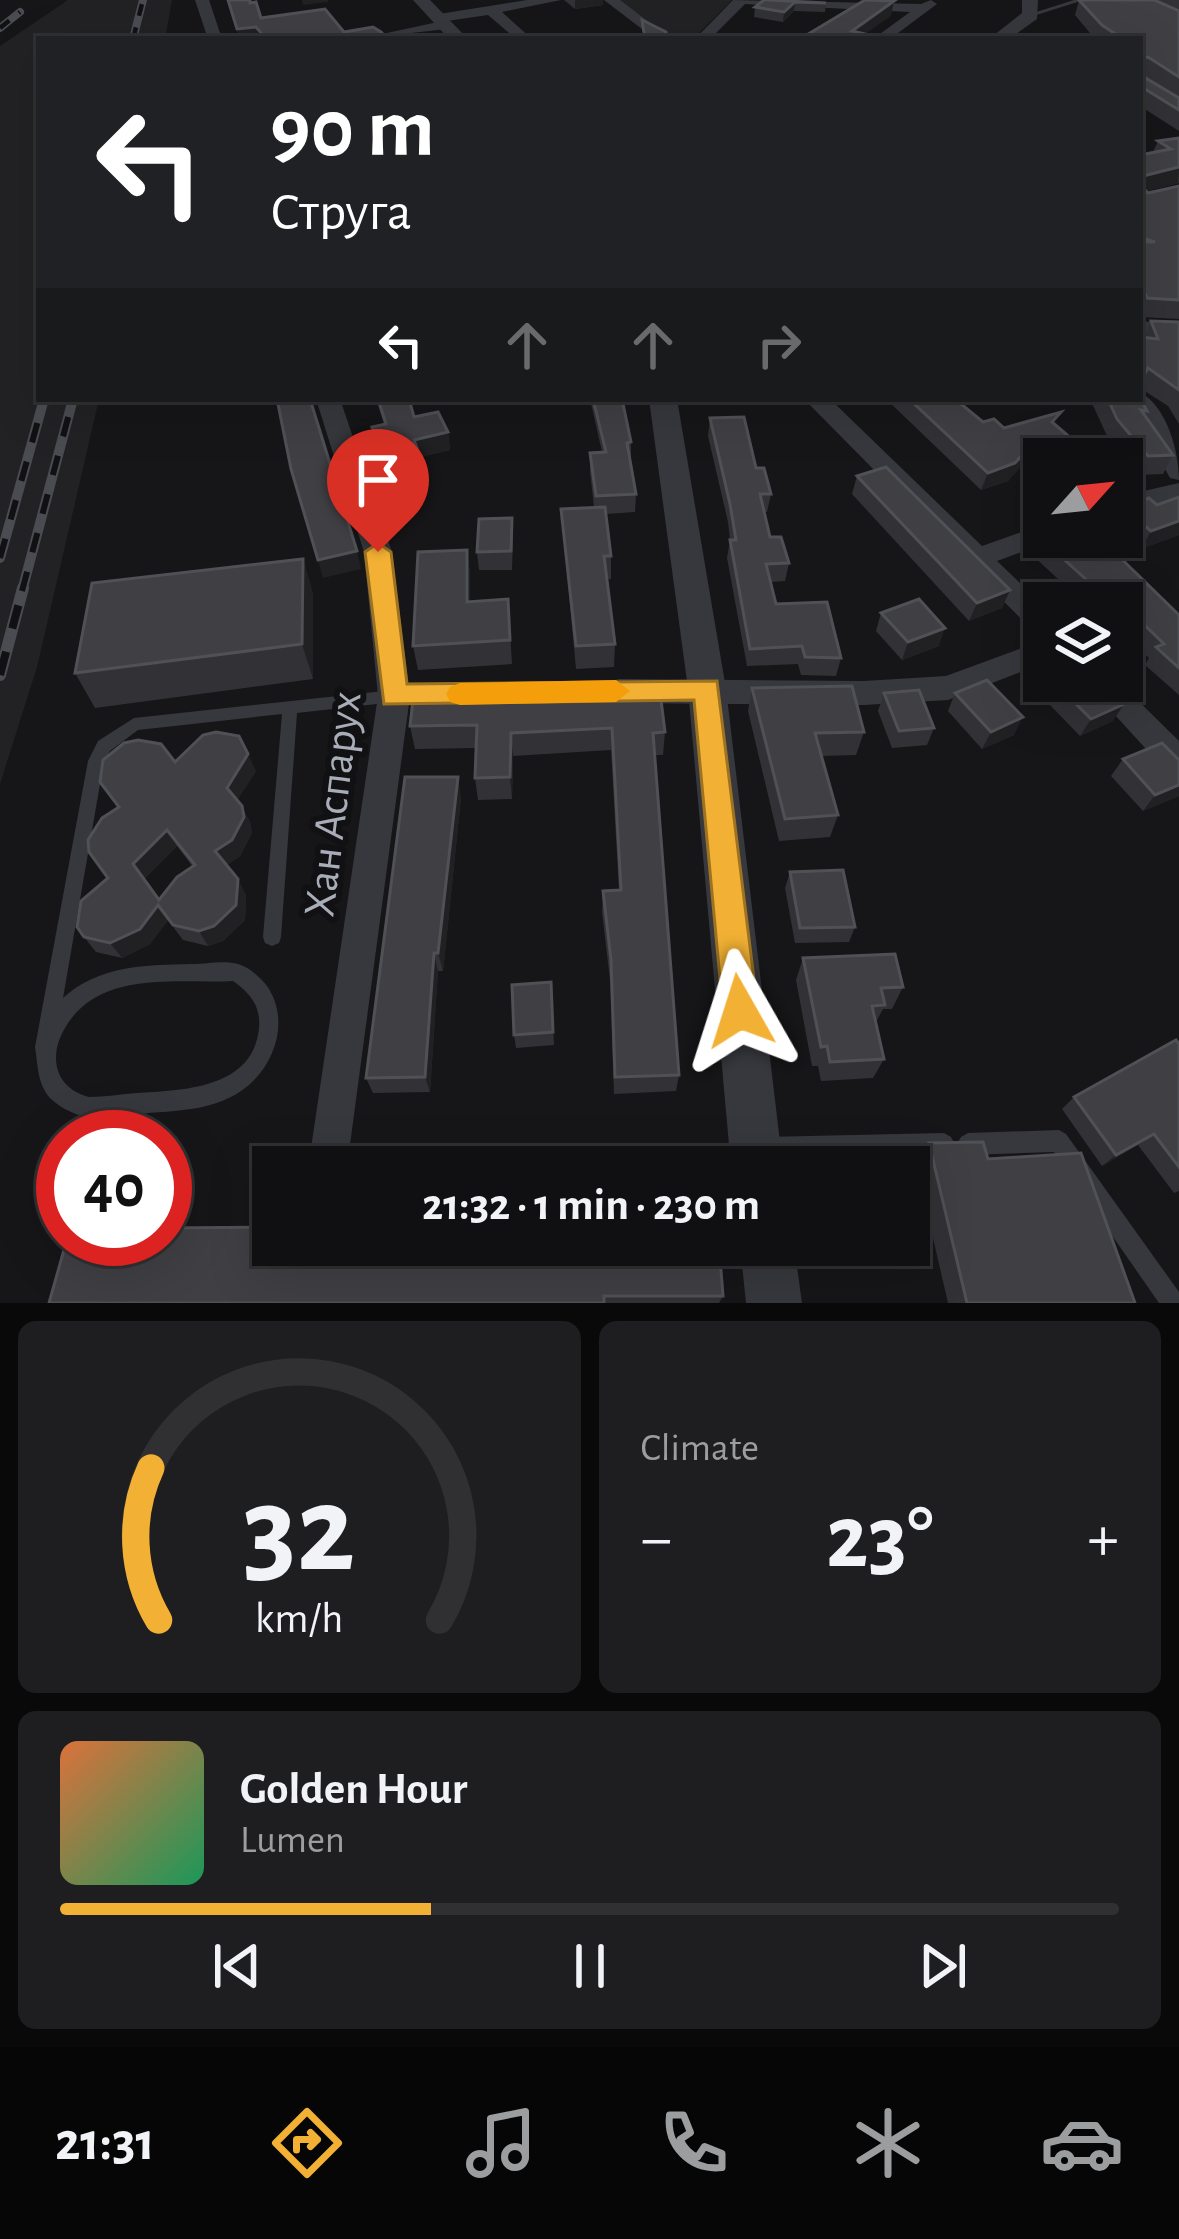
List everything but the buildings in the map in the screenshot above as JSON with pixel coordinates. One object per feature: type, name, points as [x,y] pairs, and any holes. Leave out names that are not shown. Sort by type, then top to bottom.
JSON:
[{"type":"street","points":[[202,0],[214,36]]},
{"type":"street","points":[[421,0],[448,27]]},
{"type":"street","points":[[386,36],[448,27],[496,6],[554,0]]},
{"type":"street","points":[[611,0],[660,36]]},
{"type":"street","points":[[705,36],[741,0],[930,4]]},
{"type":"street","points":[[884,36],[930,4]]},
{"type":"street","points":[[496,6],[521,36]]},
{"type":"street","points":[[1001,36],[1030,7]]},
{"type":"street","points":[[1143,328],[1179,332]]},
{"type":"street","name":"Хан Аспарух","points":[[329,402],[378,552],[405,695],[333,1146]]},
{"type":"street","points":[[663,402],[707,689],[755,1146]]},
{"type":"street","points":[[819,402],[1023,603]]},
{"type":"street","points":[[1140,402],[1179,472]]},
{"type":"street","points":[[1143,500],[1179,492]]},
{"type":"street","points":[[978,558],[1023,541]]},
{"type":"street","points":[[596,692],[864,693],[948,688],[1023,659]]},
{"type":"street","points":[[1120,702],[1179,762]]},
{"type":"street","points":[[770,1266],[775,1303]]},
{"type":"lane","points":[[1030,7],[1081,0]]},
{"type":"lane","points":[[45,1047],[56,1022],[74,1000],[97,984],[119,980],[236,972],[256,982],[268,1000],[272,1023],[265,1048],[249,1072],[226,1089],[199,1098],[92,1108],[56,1092],[46,1072],[45,1047],[96,761],[104,746],[134,724],[405,695]]},
{"type":"lane","points":[[272,937],[290,707]]},
{"type":"lane","points":[[930,1149],[1059,1142],[1173,1303]]},
{"type":"shaded area","points":[[68,0],[172,0],[166,36],[36,36],[36,402],[98,402],[37,667],[0,784],[0,46]]},
{"type":"shaded area","points":[[618,0],[731,0],[696,36],[664,36]]},
{"type":"railway","points":[[134,36],[143,0]]},
{"type":"railway","points":[[0,28],[20,12]]},
{"type":"railway","points":[[0,558],[43,402]]},
{"type":"railway","points":[[22,591],[72,402]]},
{"type":"railway","points":[[0,675],[23,588]]},
{"type":"slow traffic","points":[[460,694],[616,691]]},
{"type":"route","points":[[378,552],[394,696],[707,689],[740,1011]]}]
